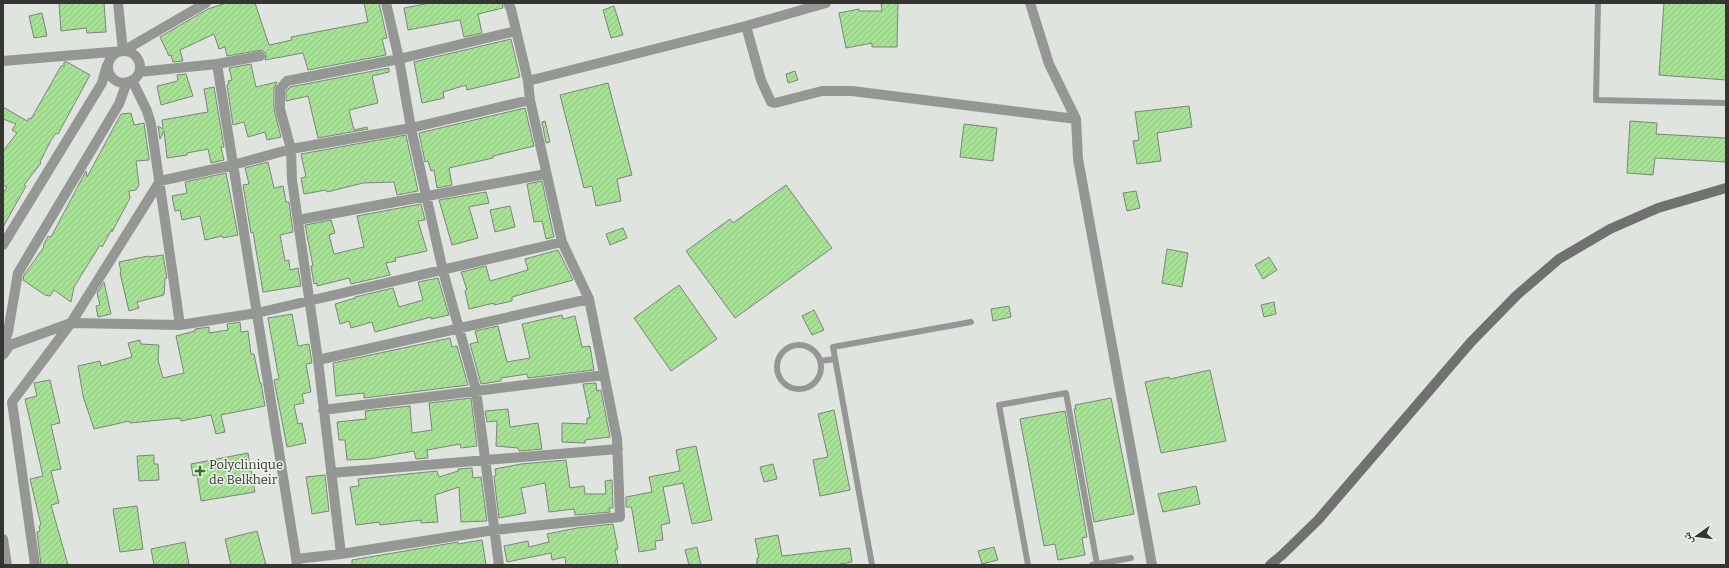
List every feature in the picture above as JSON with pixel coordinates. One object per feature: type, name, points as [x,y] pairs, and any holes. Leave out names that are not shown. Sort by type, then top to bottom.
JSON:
[{"type":"street","points":[[118,3],[123,51]]},
{"type":"street","points":[[3,245],[102,83],[107,65],[112,57],[116,53],[123,51],[206,3]]},
{"type":"street","points":[[386,3],[399,59],[411,128],[443,271],[476,390],[499,565]]},
{"type":"street","points":[[217,64],[296,562],[494,530],[620,516],[617,439],[589,299],[562,242],[530,100],[528,81],[508,3]]},
{"type":"street","points":[[528,81],[746,26],[826,3]]},
{"type":"street","points":[[1030,3],[1049,64],[1076,120],[1078,159],[1152,565]]},
{"type":"street","points":[[746,26],[761,80],[771,102],[775,103],[822,91],[852,91],[1076,120]]},
{"type":"street","points":[[341,554],[318,360],[292,180],[291,149],[280,109],[280,89],[287,81],[399,59],[516,31]]},
{"type":"street","points":[[3,61],[123,51],[128,52],[137,58],[139,63],[138,72],[129,81],[119,104],[18,274],[8,332],[3,348]]},
{"type":"street","points":[[138,72],[217,64],[260,56]]},
{"type":"street","points":[[107,65],[111,76],[115,80],[120,82],[129,81]]},
{"type":"street","points":[[129,81],[148,111],[160,181],[180,325]]},
{"type":"street","points":[[35,565],[12,402],[71,323],[160,181],[233,165],[291,149],[411,128],[530,100]]},
{"type":"street","points":[[298,220],[546,174]]},
{"type":"street","points":[[1270,565],[1318,520],[1471,342],[1517,295],[1559,259],[1610,229],[1658,208],[1726,188]]},
{"type":"street","points":[[3,354],[10,345],[23,339],[71,323],[180,325],[257,313],[443,271],[562,242]]},
{"type":"street","points":[[318,360],[589,299]]},
{"type":"street","points":[[324,410],[604,375]]},
{"type":"street","points":[[331,473],[618,449]]},
{"type":"street","points":[[3,539],[7,565]]},
{"type":"lane","points":[[1598,3],[1596,100],[1726,103]]},
{"type":"lane","points":[[872,565],[833,347],[971,322]]},
{"type":"lane","points":[[800,344],[813,349],[820,361],[819,375],[811,385],[797,389],[784,384],[777,372],[778,358],[786,348],[800,344]]},
{"type":"lane","points":[[820,361],[835,359]]},
{"type":"lane","points":[[1028,565],[999,405],[1066,393],[1094,565],[1131,558]]},
{"type":"building","points":[[59,3],[104,3],[106,32],[87,33],[86,28],[61,31]]},
{"type":"building","points":[[226,3],[255,3],[269,45],[292,40],[291,37],[368,22],[364,3],[379,3],[387,38],[382,39],[386,55],[308,70],[303,53],[265,60],[266,54],[262,50],[227,56],[225,47],[219,49],[214,34],[180,50],[183,61],[173,62],[171,55],[169,56],[160,37],[208,9]]},
{"type":"building","points":[[430,3],[502,3],[503,8],[478,14],[482,33],[464,37],[460,20],[408,30],[404,8]]},
{"type":"building","points":[[881,3],[898,3],[897,47],[872,47],[872,43],[846,48],[839,13],[859,9],[859,11],[882,11]]},
{"type":"building","points":[[1664,3],[1726,3],[1726,80],[1659,75]]},
{"type":"building","points":[[614,6],[623,35],[611,38],[603,10]]},
{"type":"building","points":[[42,13],[47,36],[34,38],[29,16]]},
{"type":"building","points":[[511,39],[520,77],[467,90],[466,85],[443,92],[444,98],[422,103],[414,62]]},
{"type":"building","points":[[64,62],[67,62],[90,75],[58,134],[56,133],[51,140],[40,162],[41,163],[24,185],[26,186],[3,227],[3,193],[7,187],[3,185],[3,151],[17,133],[12,130],[16,124],[3,119],[3,107],[27,121],[29,118],[31,119],[61,66],[64,66]]},
{"type":"building","points":[[251,64],[256,87],[277,82],[274,89],[274,109],[281,137],[267,140],[265,132],[248,137],[244,122],[233,125],[227,85],[229,84],[228,81],[232,80],[229,68]]},
{"type":"building","points":[[389,68],[389,72],[372,76],[378,103],[349,110],[354,130],[367,127],[368,129],[318,138],[308,96],[286,101],[286,91],[290,87]]},
{"type":"building","points":[[795,71],[798,80],[788,83],[786,74]]},
{"type":"building","points":[[186,74],[193,96],[161,105],[157,86],[178,81],[177,75]]},
{"type":"building","points":[[608,83],[632,175],[617,179],[621,201],[596,206],[592,186],[584,188],[560,95]]},
{"type":"building","points":[[214,87],[224,147],[221,147],[224,160],[211,163],[208,149],[187,153],[187,155],[167,158],[164,131],[160,139],[158,126],[163,129],[162,120],[208,112],[204,89]]},
{"type":"building","points":[[1189,106],[1192,127],[1157,133],[1161,161],[1137,164],[1133,141],[1139,140],[1135,112]]},
{"type":"building","points":[[525,108],[534,146],[493,156],[493,158],[449,168],[452,185],[437,188],[434,170],[431,171],[428,161],[425,162],[419,133]]},
{"type":"building","points":[[131,113],[134,125],[144,123],[149,158],[149,160],[136,161],[139,185],[136,190],[129,191],[130,198],[112,232],[112,229],[102,247],[100,245],[74,287],[71,302],[54,290],[50,296],[45,295],[23,280],[24,275],[44,247],[43,246],[48,236],[51,237],[86,171],[87,177],[121,114]]},
{"type":"building","points":[[545,121],[550,142],[546,143],[542,122]]},
{"type":"building","points":[[1630,121],[1657,123],[1656,134],[1726,138],[1726,162],[1655,158],[1653,175],[1627,173]]},
{"type":"building","points":[[964,124],[997,128],[993,161],[960,157]]},
{"type":"building","points":[[406,135],[418,191],[397,195],[394,182],[363,183],[327,192],[326,190],[304,194],[301,178],[306,177],[301,154]]},
{"type":"building","points":[[268,162],[274,188],[283,186],[286,202],[289,202],[293,232],[280,235],[285,261],[289,260],[290,270],[298,268],[301,286],[263,292],[243,185],[249,184],[245,168]]},
{"type":"building","points":[[226,173],[238,235],[223,238],[222,236],[205,240],[200,216],[182,220],[180,210],[175,211],[172,196],[187,193],[185,182]]},
{"type":"building","points":[[542,181],[554,237],[546,239],[542,221],[534,222],[527,184]]},
{"type":"building","points":[[786,185],[832,248],[735,318],[686,251],[730,219],[733,223]]},
{"type":"building","points":[[1136,191],[1140,208],[1127,211],[1123,193]]},
{"type":"building","points":[[486,192],[489,203],[469,207],[478,238],[452,245],[439,200]]},
{"type":"building","points":[[421,204],[425,220],[418,221],[427,251],[395,258],[396,261],[386,263],[390,275],[351,284],[349,278],[317,286],[317,283],[314,284],[311,266],[313,266],[305,225],[331,220],[335,233],[329,235],[334,254],[364,247],[357,216]]},
{"type":"building","points":[[510,206],[515,227],[495,232],[490,210]]},
{"type":"building","points":[[623,228],[627,238],[610,245],[606,234]]},
{"type":"building","points":[[1167,249],[1188,253],[1182,287],[1162,283]]},
{"type":"building","points":[[558,250],[573,280],[512,297],[512,301],[494,305],[494,303],[469,309],[465,291],[467,290],[461,272],[486,266],[490,281],[528,270],[525,259]]},
{"type":"building","points":[[163,255],[167,278],[165,278],[164,295],[137,302],[139,308],[129,311],[120,273],[119,262],[148,256]]},
{"type":"building","points":[[1269,257],[1277,270],[1263,279],[1255,265]]},
{"type":"building","points":[[438,278],[449,315],[431,319],[431,317],[375,332],[372,322],[351,328],[349,321],[340,324],[335,304],[355,297],[393,288],[399,307],[423,300],[418,282]]},
{"type":"building","points":[[104,282],[111,314],[98,317],[96,306],[100,305],[97,293]]},
{"type":"building","points":[[679,285],[717,339],[671,371],[634,318]]},
{"type":"building","points":[[1274,302],[1276,314],[1264,317],[1261,305]]},
{"type":"building","points":[[1009,306],[1011,317],[993,321],[991,309]]},
{"type":"building","points":[[814,310],[824,330],[812,335],[802,316]]},
{"type":"building","points":[[292,314],[298,346],[309,344],[312,363],[306,364],[311,392],[302,394],[304,403],[294,405],[298,424],[302,423],[306,443],[287,447],[274,380],[279,379],[268,318]]},
{"type":"building","points":[[562,315],[563,319],[575,316],[582,347],[590,346],[594,370],[528,378],[527,374],[501,378],[501,381],[481,384],[470,344],[478,342],[475,331],[498,326],[507,362],[530,358],[522,324]]},
{"type":"building","points":[[240,322],[241,332],[248,331],[251,354],[254,354],[265,406],[221,415],[225,432],[216,434],[211,415],[181,421],[180,418],[130,423],[129,421],[94,429],[83,396],[78,366],[100,361],[101,366],[132,357],[128,343],[140,340],[141,344],[159,345],[158,360],[163,378],[184,373],[176,336],[195,331],[195,329],[209,327],[209,333],[228,330],[227,324]]},
{"type":"building","points":[[450,338],[452,347],[457,346],[468,385],[364,398],[364,393],[336,396],[333,363]]},
{"type":"building","points":[[1210,370],[1226,441],[1161,453],[1145,382],[1169,377],[1170,379]]},
{"type":"building","points":[[50,380],[60,423],[51,425],[61,469],[51,471],[59,503],[51,505],[68,565],[41,565],[37,532],[40,531],[39,526],[41,525],[30,479],[43,476],[25,399],[37,396],[34,383]]},
{"type":"building","points":[[596,383],[597,391],[601,390],[610,437],[585,440],[585,443],[562,442],[562,423],[587,424],[587,418],[590,418],[583,384]]},
{"type":"building","points":[[471,398],[477,446],[461,448],[460,444],[427,450],[428,458],[416,459],[414,451],[369,459],[347,460],[345,440],[339,440],[337,422],[366,419],[365,411],[410,406],[412,433],[432,430],[429,403]]},
{"type":"building","points":[[1111,398],[1134,514],[1094,522],[1074,409],[1076,409],[1075,405]]},
{"type":"building","points":[[508,409],[510,427],[538,423],[542,449],[519,451],[518,448],[496,446],[497,421],[487,422],[485,411]]},
{"type":"building","points":[[834,410],[850,490],[820,496],[813,460],[828,457],[818,414]]},
{"type":"building","points":[[1065,411],[1087,537],[1082,538],[1085,555],[1058,560],[1055,544],[1044,546],[1020,419]]},
{"type":"building","points":[[696,446],[712,520],[692,524],[683,483],[663,487],[670,523],[661,525],[663,540],[655,541],[656,549],[639,552],[632,510],[631,507],[626,507],[626,497],[652,492],[649,477],[680,471],[676,450]]},
{"type":"building","points":[[248,453],[255,492],[201,501],[197,475],[193,476],[191,464]]},
{"type":"building","points":[[154,455],[154,464],[158,464],[159,480],[139,481],[137,456]]},
{"type":"building","points":[[566,460],[570,488],[584,486],[585,494],[606,494],[605,481],[612,480],[613,508],[609,508],[610,512],[575,515],[574,509],[549,512],[545,483],[521,488],[526,513],[499,518],[494,478],[496,475],[495,469],[521,464]]},
{"type":"building","points":[[773,464],[777,479],[764,482],[760,467]]},
{"type":"building","points":[[472,468],[473,478],[481,477],[487,521],[461,522],[459,487],[435,495],[438,522],[421,523],[421,520],[380,525],[379,522],[356,525],[350,487],[359,486],[358,479],[437,471],[439,477],[458,471],[458,469]]},
{"type":"building","points":[[325,475],[329,511],[312,514],[306,477]]},
{"type":"building","points":[[1196,486],[1200,504],[1163,512],[1158,494]]},
{"type":"building","points":[[137,506],[143,549],[120,552],[113,509]]},
{"type":"building","points":[[613,524],[618,549],[615,550],[618,565],[566,565],[565,557],[552,560],[551,553],[507,562],[504,546],[528,541],[529,547],[549,542],[547,534],[577,528]]},
{"type":"building","points":[[257,531],[266,565],[231,565],[225,539]]},
{"type":"building","points":[[778,535],[782,556],[850,548],[852,562],[835,565],[757,565],[757,558],[759,558],[755,539]]},
{"type":"building","points":[[482,540],[486,565],[352,565],[352,560],[458,542],[458,544]]},
{"type":"building","points":[[185,542],[189,565],[154,565],[151,549]]},
{"type":"building","points":[[697,547],[701,565],[689,565],[685,550]]},
{"type":"building","points":[[994,547],[998,560],[982,564],[978,551]]},
{"type":"place","name":"Polyclinique de Belkheir","points":[[200,471]]}]
